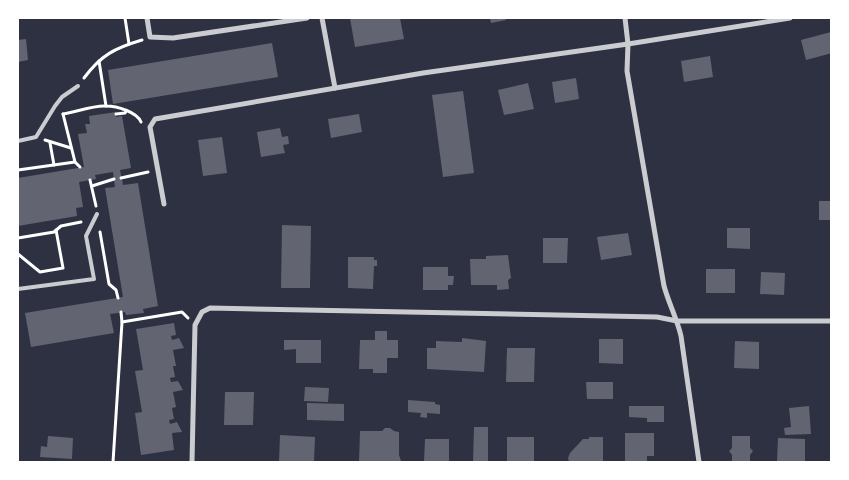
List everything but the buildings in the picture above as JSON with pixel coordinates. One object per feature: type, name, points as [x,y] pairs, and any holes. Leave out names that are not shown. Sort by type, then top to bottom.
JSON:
[{"type":"street","points":[[147,18],[150,37],[173,38],[307,18]]},
{"type":"street","points":[[322,18],[334,88]]},
{"type":"street","points":[[625,18],[628,44],[627,71],[661,267],[669,303],[681,336],[699,462]]},
{"type":"street","points":[[164,204],[150,127],[155,119],[423,73],[628,44],[790,18]]},
{"type":"street","points":[[192,462],[195,324],[202,312],[210,308],[657,317],[677,321],[832,321]]},
{"type":"lane","points":[[18,141],[36,137],[62,97],[78,86]]},
{"type":"lane","points":[[18,289],[94,278],[86,236],[97,214]]},
{"type":"path","points":[[125,18],[129,44]]},
{"type":"path","points":[[78,86],[99,60],[109,52],[150,37]]},
{"type":"path","points":[[99,60],[106,106]]},
{"type":"path","points":[[62,97],[67,102],[63,108],[63,114],[74,162],[80,167]]},
{"type":"path","points":[[63,114],[106,106],[135,113],[141,119],[142,128]]},
{"type":"path","points":[[116,114],[125,113],[126,111]]},
{"type":"path","points":[[36,137],[71,148]]},
{"type":"path","points":[[50,142],[54,165]]},
{"type":"path","points":[[18,170],[74,162]]},
{"type":"path","points":[[121,178],[148,172],[147,163]]},
{"type":"path","points":[[92,186],[114,179]]},
{"type":"path","points":[[90,180],[109,284],[116,290],[118,298]]},
{"type":"path","points":[[18,238],[54,232],[61,226],[80,223],[85,217],[97,214]]},
{"type":"path","points":[[18,254],[40,272],[63,268],[56,230]]},
{"type":"path","points":[[114,462],[121,312]]},
{"type":"path","points":[[122,322],[182,312],[195,324]]}]
